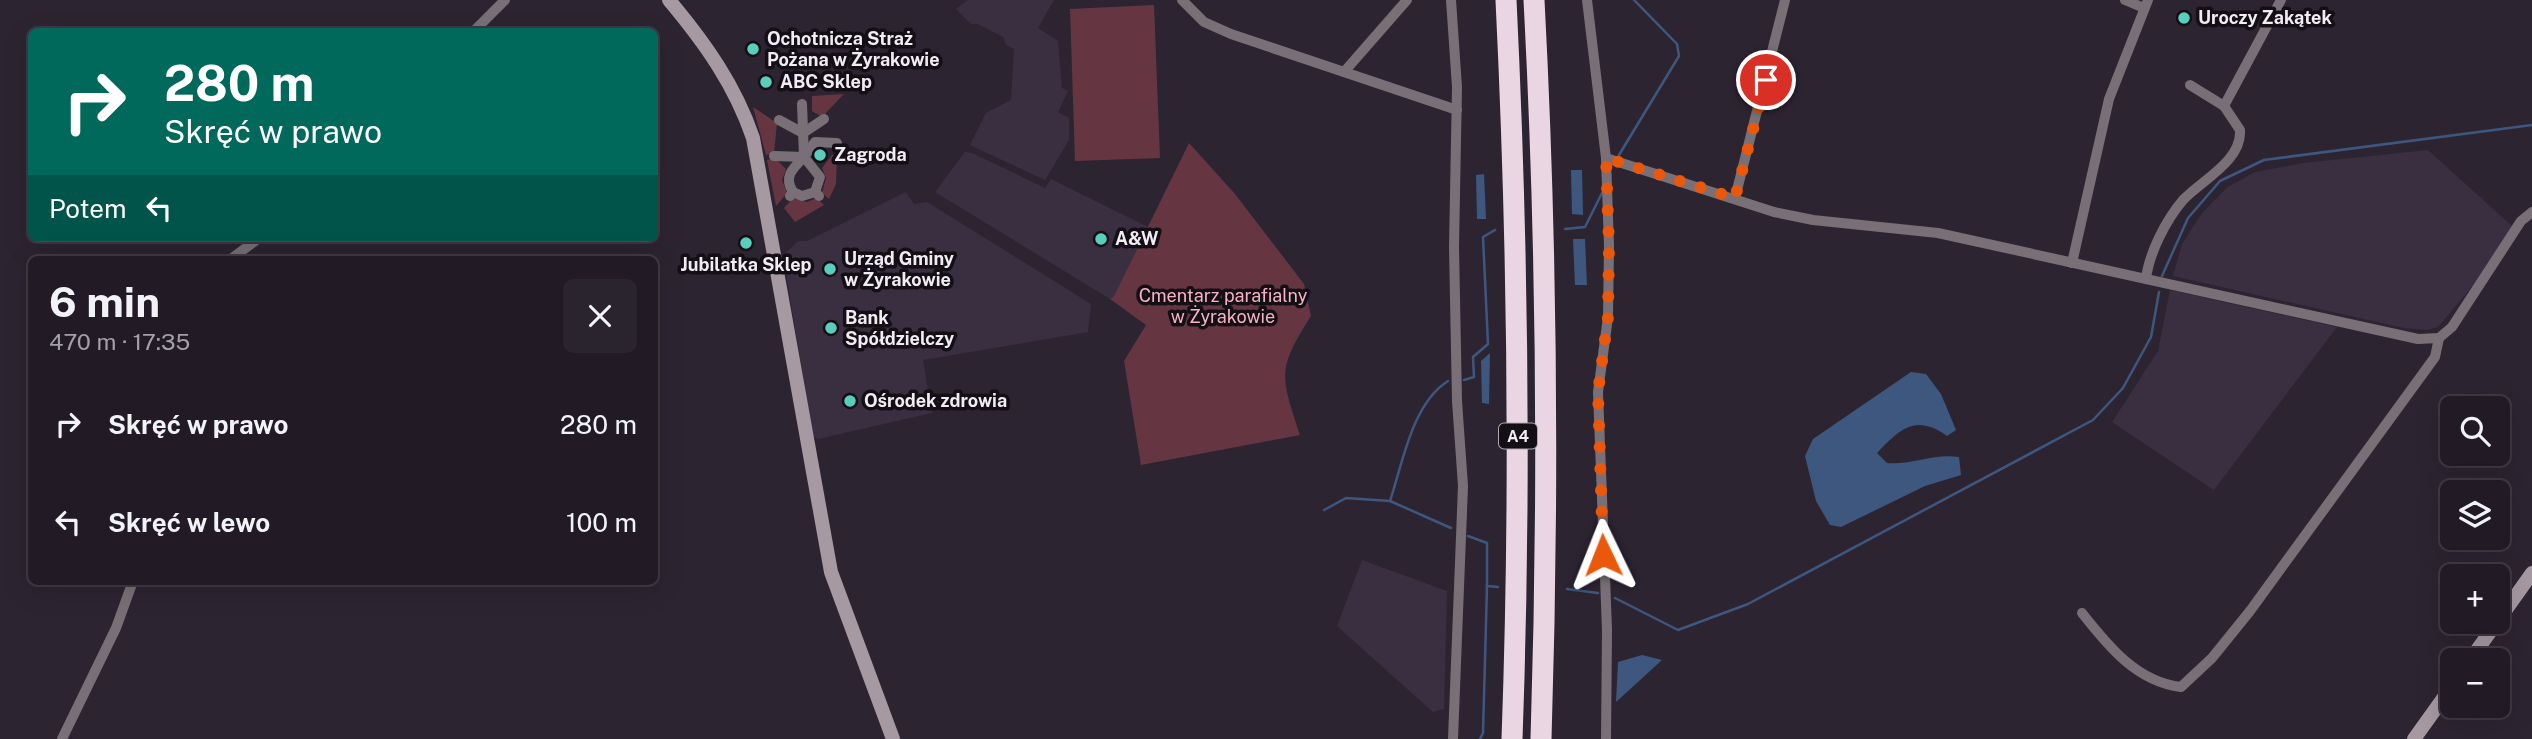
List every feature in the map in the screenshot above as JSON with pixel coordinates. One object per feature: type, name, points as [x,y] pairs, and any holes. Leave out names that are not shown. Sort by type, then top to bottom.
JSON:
[{"type":"highway","name":"A4","points":[[1506,0],[1518,280],[1512,739]]},
{"type":"highway","name":"A4","points":[[1534,0],[1546,281],[1546,507],[1541,739]]},
{"type":"street","points":[[477,28],[505,0]]},
{"type":"street","points":[[669,0],[706,47],[737,95],[753,138],[831,572],[893,739]]},
{"type":"street","points":[[1182,0],[1204,22],[1231,34],[1457,110]]},
{"type":"street","points":[[1344,72],[1407,0]]},
{"type":"street","points":[[1451,0],[1457,110],[1454,247],[1463,486],[1453,739]]},
{"type":"street","points":[[1587,0],[1606,158],[1609,246],[1608,317],[1598,392],[1607,630],[1606,739]]},
{"type":"street","points":[[1735,198],[1785,0]]},
{"type":"street","points":[[2072,263],[2109,99],[2146,4],[2125,0]]},
{"type":"street","points":[[2224,106],[2281,0]]},
{"type":"street","points":[[2146,279],[2148,264],[2178,207],[2238,148],[2240,130],[2224,106],[2190,85]]},
{"type":"street","points":[[802,104],[804,157],[820,177],[817,194],[792,194],[789,175],[804,157],[815,142],[837,143]]},
{"type":"street","points":[[803,133],[824,119]]},
{"type":"street","points":[[779,120],[803,133]]},
{"type":"street","points":[[774,156],[804,157]]},
{"type":"street","points":[[1606,158],[1812,220],[1938,233],[2418,339],[2438,338],[2452,327],[2521,221],[2532,212]]},
{"type":"street","points":[[234,256],[253,242]]},
{"type":"street","points":[[2082,612],[2101,637],[2136,670],[2160,684],[2181,687],[2212,658],[2250,611],[2435,357],[2438,338]]},
{"type":"street","points":[[2479,648],[2532,573]]},
{"type":"street","points":[[62,739],[116,628],[132,585]]},
{"type":"street","points":[[2414,739],[2440,703]]},
{"type":"shaded area","points":[[968,0],[1054,0],[1038,28],[1058,41],[1062,88],[1068,91],[1058,112],[1069,118],[1069,140],[1045,180],[970,145],[986,113],[1011,100],[1014,49],[1006,45],[1003,37],[978,24],[971,24],[956,9]]},
{"type":"shaded area","points":[[2428,150],[2513,227],[2475,283],[2438,327],[2427,330],[2404,328],[2173,276],[2182,244],[2202,213],[2228,187],[2255,172],[2303,163]]},
{"type":"shaded area","points":[[965,152],[1045,188],[1051,179],[1148,227],[1114,296],[1110,299],[935,192]]},
{"type":"shaded area","points":[[906,192],[914,204],[927,202],[1091,304],[1088,332],[923,360],[932,413],[818,439],[813,437],[783,255],[798,241],[807,241]]},
{"type":"shaded area","points":[[2170,290],[2337,327],[2214,490],[2112,422],[2158,351]]},
{"type":"shaded area","points":[[1362,560],[1447,591],[1444,709],[1433,712],[1337,626]]},
{"type":"green space","points":[[1154,5],[1160,158],[1075,161],[1070,9]]},
{"type":"green space","points":[[844,94],[822,117],[812,111],[812,96]]},
{"type":"green space","points":[[753,107],[777,123],[774,153],[766,155]]},
{"type":"green space","name":"Cmentarz parafialny w Żyrakowie","points":[[1189,143],[1235,194],[1304,284],[1311,316],[1292,350],[1285,374],[1300,435],[1141,465],[1124,361],[1146,325],[1110,299],[1114,296]]},
{"type":"green space","points":[[832,155],[837,155],[836,184],[829,199],[822,193],[826,178],[822,168]]},
{"type":"green space","points":[[775,158],[786,169],[782,180],[787,193],[776,206],[767,160]]},
{"type":"green space","points":[[793,198],[807,202],[817,198],[824,205],[795,222],[784,208]]},
{"type":"water","points":[[1571,170],[1582,170],[1583,215],[1572,214]]},
{"type":"water","points":[[1484,174],[1486,219],[1477,219],[1476,175]]},
{"type":"water","points":[[1573,239],[1585,239],[1587,285],[1575,285]]},
{"type":"water","points":[[1490,353],[1489,404],[1482,403],[1481,361]]},
{"type":"water","points":[[1911,372],[1926,374],[1941,394],[1956,430],[1947,436],[1926,426],[1909,427],[1877,453],[1887,463],[1959,457],[1961,475],[1925,486],[1841,527],[1830,525],[1816,501],[1805,456],[1813,439]]},
{"type":"water","points":[[1642,655],[1662,660],[1616,702],[1618,662]]},
{"type":"waterway","points":[[1619,155],[1679,56],[1677,44],[1634,0]]},
{"type":"waterway","points":[[2162,276],[2188,218],[2220,181],[2264,160],[2532,125]]},
{"type":"waterway","points":[[1565,229],[1585,227],[1602,193]]},
{"type":"waterway","points":[[1464,380],[1474,377],[1473,357],[1488,344],[1483,237],[1495,230]]},
{"type":"waterway","points":[[1615,598],[1678,630],[1748,604],[2093,420],[2123,388],[2151,337],[2159,292]]},
{"type":"waterway","points":[[1390,501],[1417,419],[1436,391],[1448,381]]},
{"type":"waterway","points":[[1324,510],[1346,498],[1390,501],[1451,528]]},
{"type":"waterway","points":[[1468,536],[1487,543],[1487,586],[1498,587]]},
{"type":"waterway","points":[[1480,739],[1483,733],[1487,586]]},
{"type":"waterway","points":[[1567,589],[1598,593]]},
{"type":"place","name":"Uroczy Zakątek","points":[[2184,18]]},
{"type":"place","name":"Ochotnicza Straż Pożana w Żyrakowie","points":[[753,49]]},
{"type":"place","name":"ABC Sklep","points":[[766,82]]},
{"type":"place","name":"Zagroda","points":[[820,155]]},
{"type":"place","name":"A&W","points":[[1101,239]]},
{"type":"place","name":"Jubilatka Sklep","points":[[746,243]]},
{"type":"place","name":"Urząd Gminy w Żyrakowie","points":[[830,269]]},
{"type":"place","name":"Bank Spółdzielczy","points":[[831,328]]},
{"type":"place","name":"Ośrodek zdrowia","points":[[850,401]]},
{"type":"route","points":[[1603,555],[1598,392],[1608,317],[1606,158],[1735,198],[1766,80]]}]
